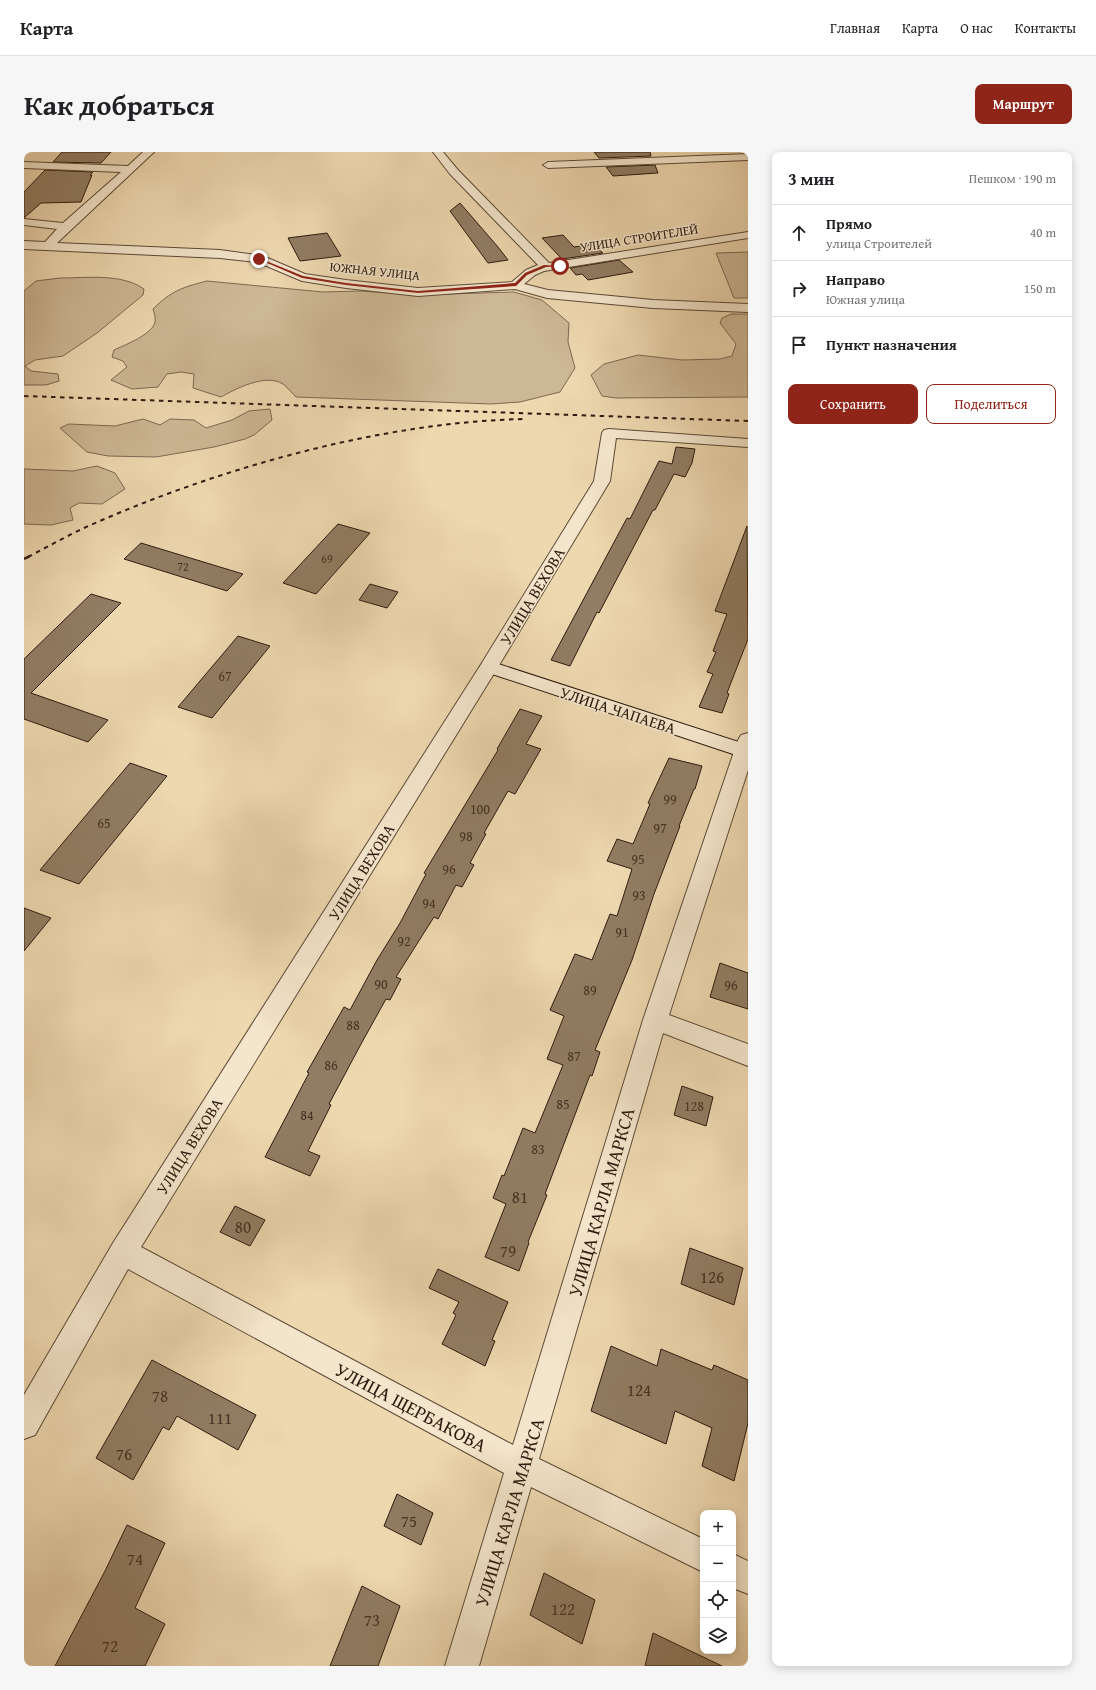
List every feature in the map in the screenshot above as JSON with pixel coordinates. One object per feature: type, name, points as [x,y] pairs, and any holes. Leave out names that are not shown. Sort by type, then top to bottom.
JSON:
[{"type":"street","points":[[48,246],[66,227],[149,152]]},
{"type":"street","points":[[438,152],[454,172],[545,266]]},
{"type":"street","points":[[548,165],[748,157]]},
{"type":"street","points":[[24,164],[130,169]]},
{"type":"street","points":[[24,222],[66,227]]},
{"type":"street","name":"УЛИЦА СТРОИТЕЛЕЙ","points":[[516,284],[526,274],[545,266],[560,266],[748,235]]},
{"type":"street","name":"ЮЖНАЯ УЛИЦА","points":[[24,245],[220,254],[259,259],[302,277],[346,284],[418,292],[516,284],[546,294],[652,304],[748,308]]},
{"type":"street","name":"УЛИЦА ВЕХОВА","points":[[24,1424],[123,1252],[489,667],[602,481],[609,433],[748,443]]},
{"type":"street","name":"УЛИЦА ЧАПАЕВА","points":[[489,667],[747,748]]},
{"type":"street","name":"УЛИЦА КАРЛА МАРКСА","points":[[462,1666],[523,1467],[654,1020],[747,748]]},
{"type":"street","points":[[654,1020],[748,1056]]},
{"type":"street","name":"УЛИЦА ЩЕРБАКОВА","points":[[123,1252],[523,1467],[700,1555]]},
{"type":"street","points":[[736,1572],[748,1578]]},
{"type":"shaded area","points":[[748,252],[748,298],[734,298],[716,253]]},
{"type":"shaded area","points":[[60,278],[114,278],[135,284],[144,289],[143,295],[97,333],[63,356],[35,360],[25,366],[31,371],[58,374],[59,381],[46,385],[24,385],[24,291],[36,281]]},
{"type":"shaded area","points":[[207,281],[323,292],[362,291],[416,295],[514,292],[542,300],[569,323],[568,342],[575,368],[560,392],[520,402],[491,404],[296,397],[283,384],[268,380],[242,386],[221,397],[193,388],[194,374],[181,372],[167,374],[158,387],[132,389],[111,380],[127,367],[123,361],[112,357],[114,350],[138,339],[149,331],[155,322],[153,309],[178,290]]},
{"type":"shaded area","points":[[731,314],[748,314],[748,397],[616,398],[602,396],[591,375],[604,364],[638,355],[682,360],[720,359],[732,356],[736,344],[720,323],[722,318]]},
{"type":"shaded area","points":[[270,409],[272,420],[254,435],[245,439],[214,447],[156,457],[108,456],[87,452],[60,428],[69,424],[115,426],[143,419],[160,425],[170,419],[194,420],[206,428],[232,420],[249,411]]},
{"type":"shaded area","points":[[97,466],[115,473],[125,489],[102,504],[79,503],[70,508],[73,520],[51,525],[24,524],[24,469],[73,471]]},
{"type":"building","points":[[62,152],[111,152],[101,163],[53,162]]},
{"type":"building","points":[[594,152],[650,152],[651,156],[599,158]]},
{"type":"building","points":[[655,165],[658,173],[613,176],[606,167]]},
{"type":"building","points":[[45,170],[93,172],[90,175],[92,175],[81,202],[41,203],[24,218],[24,192]]},
{"type":"building","points":[[460,203],[508,260],[488,263],[450,211]]},
{"type":"building","points":[[327,233],[341,256],[300,261],[288,238]]},
{"type":"building","points":[[563,235],[574,247],[592,244],[603,253],[562,259],[542,238]]},
{"type":"building","points":[[619,260],[633,272],[588,280],[582,274],[576,275],[570,268]]},
{"type":"building","points":[[676,447],[695,449],[692,463],[685,477],[674,474],[655,510],[653,510],[599,613],[597,612],[570,666],[551,660],[627,518],[630,519],[659,461],[672,464]]},
{"type":"building","points":[[338,524],[370,533],[316,594],[283,583]]},
{"type":"building","points":[[747,526],[748,639],[727,693],[729,694],[722,713],[699,707],[713,674],[707,672],[716,652],[713,651],[727,614],[715,611]]},
{"type":"building","points":[[141,543],[243,574],[227,591],[124,559]]},
{"type":"building","points":[[370,584],[398,592],[387,608],[359,600]]},
{"type":"building","points":[[91,594],[121,603],[31,693],[108,720],[88,742],[24,719],[24,659]]},
{"type":"building","points":[[238,636],[270,646],[212,718],[178,707]]},
{"type":"building","points":[[520,709],[542,716],[526,744],[541,749],[515,794],[508,791],[484,833],[486,834],[470,863],[474,865],[462,887],[456,885],[438,919],[434,917],[396,977],[401,979],[390,1000],[386,999],[361,1044],[329,1104],[331,1105],[308,1151],[320,1156],[310,1176],[265,1157],[309,1073],[307,1072],[344,1007],[350,1010],[377,960],[400,923],[426,874],[424,873],[498,750],[497,749]]},
{"type":"building","points":[[669,758],[702,766],[695,789],[679,826],[654,894],[632,960],[595,1050],[600,1052],[592,1076],[590,1075],[545,1194],[547,1195],[528,1242],[529,1243],[519,1271],[485,1257],[506,1204],[493,1198],[502,1175],[504,1176],[523,1128],[535,1133],[563,1065],[547,1059],[564,1016],[550,1010],[575,954],[592,960],[610,914],[617,916],[632,869],[607,861],[617,839],[633,844],[650,804],[648,803]]},
{"type":"building","points":[[130,763],[167,776],[79,884],[40,870]]},
{"type":"building","points":[[24,908],[51,918],[24,951]]},
{"type":"building","points":[[720,963],[748,973],[748,1009],[710,997]]},
{"type":"building","points":[[682,1086],[713,1097],[706,1126],[674,1115]]},
{"type":"building","points":[[235,1206],[265,1220],[250,1246],[220,1232]]},
{"type":"building","points":[[690,1248],[743,1268],[734,1305],[681,1284]]},
{"type":"building","points":[[438,1269],[508,1302],[492,1340],[495,1341],[485,1366],[442,1344],[456,1315],[453,1313],[459,1302],[429,1288]]},
{"type":"building","points":[[611,1346],[657,1366],[661,1349],[712,1370],[714,1365],[748,1380],[748,1423],[734,1481],[702,1466],[712,1428],[675,1411],[666,1444],[591,1411]]},
{"type":"building","points":[[152,1360],[256,1415],[238,1450],[177,1416],[169,1430],[163,1427],[133,1480],[96,1458]]},
{"type":"building","points":[[397,1494],[433,1513],[421,1545],[384,1526]]},
{"type":"building","points":[[127,1525],[165,1543],[135,1608],[165,1624],[145,1666],[55,1666],[105,1571]]},
{"type":"building","points":[[544,1573],[595,1600],[582,1644],[530,1615]]},
{"type":"building","points":[[362,1586],[400,1606],[378,1666],[330,1666]]},
{"type":"building","points":[[653,1633],[722,1666],[645,1666]]},
{"type":"railway","points":[[24,396],[748,421]]},
{"type":"railway","points":[[28,557],[63,538],[135,506],[188,486],[243,468],[300,452],[356,439],[413,429],[469,422],[524,419]]},
{"type":"railway","points":[[24,559],[28,557]]},
{"type":"route","points":[[259,259],[302,277],[346,284],[418,292],[516,284],[526,274],[545,266],[560,266]]}]
